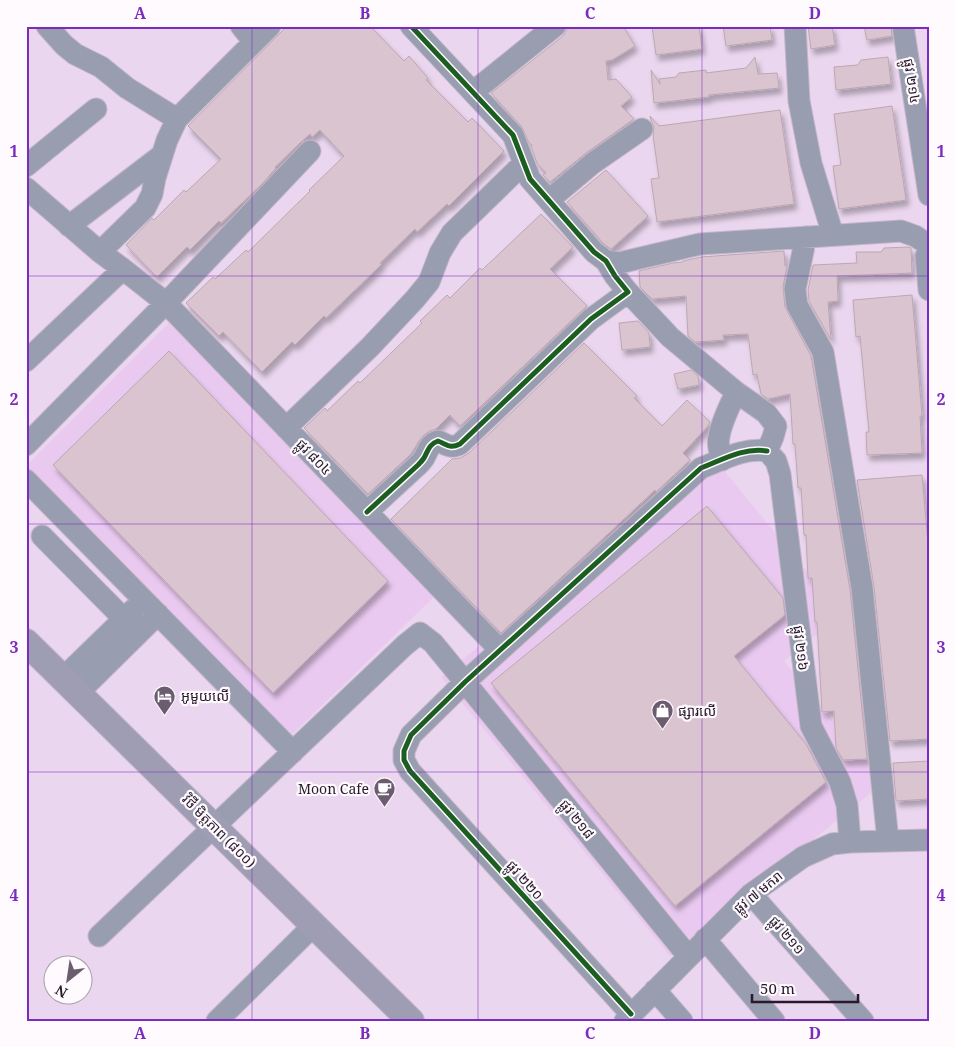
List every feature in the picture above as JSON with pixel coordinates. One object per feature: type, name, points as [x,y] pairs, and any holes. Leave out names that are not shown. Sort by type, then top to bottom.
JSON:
[{"type":"main road","name":"វិថី មិត្តភាព (៨០០)","points":[[26,642],[411,1021]]},
{"type":"street","points":[[47,26],[64,45],[76,54],[101,67],[128,88],[177,119]]},
{"type":"street","points":[[100,252],[145,208],[152,194],[167,140],[177,119],[248,34],[270,26]]},
{"type":"street","points":[[411,26],[513,135],[530,180],[594,252],[606,261],[628,292],[670,338],[736,392],[766,413],[776,426],[767,451],[758,449],[744,451],[701,468],[465,682]]},
{"type":"street","points":[[473,92],[555,26]]},
{"type":"street","points":[[795,26],[799,101],[811,163],[833,235]]},
{"type":"street","name":"ផ្លូវ ២១៤","points":[[903,26],[929,195]]},
{"type":"street","points":[[26,166],[96,109]]},
{"type":"street","points":[[549,200],[593,163],[642,129]]},
{"type":"street","points":[[26,445],[166,303],[310,151]]},
{"type":"street","points":[[69,226],[162,155]]},
{"type":"street","points":[[286,428],[370,347],[415,300],[428,282],[440,253],[452,234],[524,163]]},
{"type":"street","name":"ផ្លូវ ៨០៤","points":[[26,188],[100,252],[166,303],[500,650]]},
{"type":"street","points":[[606,261],[619,263],[700,244],[901,231],[915,236],[929,246]]},
{"type":"street","points":[[806,237],[795,289],[797,305],[823,352],[862,588],[888,842]]},
{"type":"street","points":[[929,250],[926,256],[929,290]]},
{"type":"street","points":[[29,353],[123,269]]},
{"type":"street","points":[[367,512],[418,465],[433,443],[438,441],[450,447],[460,444],[591,319],[628,292]]},
{"type":"street","points":[[722,460],[718,438],[736,392]]},
{"type":"street","name":"ផ្លូវ ២១៦","points":[[767,451],[776,461],[780,474],[811,726],[840,782],[847,806],[850,842]]},
{"type":"street","points":[[26,480],[293,752],[99,936]]},
{"type":"street","points":[[42,536],[124,619]]},
{"type":"street","points":[[70,685],[124,619],[150,607]]},
{"type":"street","points":[[70,685],[150,607]]},
{"type":"street","name":"ផ្លូវ ២១៨","points":[[293,752],[420,633],[434,644],[688,956]]},
{"type":"street","name":"ផ្លូវ ២២០","points":[[465,682],[411,735],[404,751],[404,760],[410,771],[628,1018]]},
{"type":"street","name":"ផ្លូវ ៧ មករា","points":[[628,1018],[751,894],[802,857],[832,844],[929,840]]},
{"type":"street","name":"ផ្លូវ ២១១","points":[[751,894],[863,1021]]},
{"type":"street","points":[[217,1021],[314,925]]},
{"type":"street","points":[[705,939],[774,1021]]},
{"type":"street","points":[[655,990],[682,1021]]},
{"type":"shaded area","points":[[169,323],[437,594],[275,751],[26,496],[26,466]]},
{"type":"shaded area","name":"ផ្សារលើ","points":[[712,456],[842,614],[784,661],[884,782],[670,956],[441,677]]},
{"type":"building","points":[[287,26],[370,26],[404,61],[409,56],[428,78],[426,80],[468,122],[472,118],[504,151],[449,206],[447,204],[417,232],[415,229],[326,318],[324,316],[295,345],[292,342],[262,372],[223,332],[219,336],[186,303],[213,277],[215,279],[246,250],[248,252],[344,156],[320,130],[312,137],[310,134],[301,142],[275,167],[262,184],[221,223],[219,221],[190,250],[187,247],[157,277],[126,245],[152,218],[154,220],[184,190],[186,192],[221,159],[188,126]]},
{"type":"building","points":[[567,26],[623,26],[635,46],[612,60],[606,61],[608,80],[616,79],[632,97],[621,106],[634,119],[586,153],[550,182],[543,175],[546,173],[537,163],[532,145],[529,143],[522,127],[491,93],[563,36]]},
{"type":"building","points":[[652,26],[699,26],[702,49],[656,55]]},
{"type":"building","points":[[723,26],[770,26],[772,40],[726,46]]},
{"type":"building","points":[[808,26],[832,26],[835,45],[811,49]]},
{"type":"building","points":[[864,26],[891,26],[892,36],[867,40]]},
{"type":"building","points":[[755,57],[758,74],[777,73],[779,88],[654,103],[651,70],[660,84],[659,79],[676,77],[679,73],[706,70],[706,73],[746,68]]},
{"type":"building","points":[[888,57],[891,84],[836,90],[834,67],[858,65],[861,60]]},
{"type":"building","points":[[892,106],[906,200],[839,209],[833,166],[841,165],[834,114]]},
{"type":"building","points":[[780,110],[794,204],[657,222],[651,179],[659,178],[653,135],[654,127],[650,116],[659,126]]},
{"type":"building","points":[[606,170],[648,216],[611,249],[603,243],[567,202]]},
{"type":"building","points":[[541,214],[573,247],[550,269],[587,306],[460,426],[450,415],[436,429],[424,435],[411,454],[368,494],[304,428],[325,408],[327,411],[358,381],[360,383],[422,323],[420,321],[447,295],[450,298],[480,268],[482,270]]},
{"type":"building","points":[[884,248],[911,248],[912,273],[837,276],[838,301],[828,302],[831,340],[809,301],[808,290],[813,265],[857,263],[856,252],[881,252]]},
{"type":"building","points":[[784,251],[785,266],[787,266],[783,287],[785,307],[811,356],[850,590],[867,759],[843,760],[836,748],[834,711],[822,712],[817,622],[815,622],[812,578],[808,578],[806,535],[804,535],[801,488],[798,488],[795,444],[793,444],[790,394],[768,399],[761,394],[757,374],[753,375],[748,334],[723,335],[724,340],[695,342],[688,336],[686,296],[652,299],[640,287],[639,271],[701,257]]},
{"type":"building","points":[[912,295],[922,416],[920,416],[922,453],[867,455],[866,432],[869,432],[860,336],[856,337],[853,300]]},
{"type":"building","points":[[638,321],[649,333],[650,347],[622,350],[619,323]]},
{"type":"building","points":[[584,343],[637,396],[634,398],[662,426],[687,400],[710,422],[683,453],[690,460],[656,492],[655,490],[501,633],[391,519],[452,459],[460,458],[469,453]]},
{"type":"building","points":[[169,351],[388,581],[273,693],[53,465]]},
{"type":"building","points":[[691,370],[698,376],[699,385],[678,389],[674,374]]},
{"type":"building","points":[[922,475],[929,555],[929,739],[890,741],[874,587],[857,480]]},
{"type":"building","points":[[707,506],[783,598],[785,615],[734,656],[806,744],[826,782],[675,906],[491,683]]},
{"type":"building","points":[[929,761],[929,799],[896,801],[893,763]]},
{"type":"cycle path","points":[[367,512],[420,463],[433,444],[438,441],[451,446],[460,444],[591,319],[628,292],[606,261],[594,252],[530,179],[513,135],[411,26]]},
{"type":"cycle path","points":[[631,1014],[410,771],[404,760],[404,751],[411,735],[465,682],[701,468],[742,453],[758,450],[767,451]]},
{"type":"place","name":"អូមួយលេី","points":[[165,715]]},
{"type":"place","name":"ផ្សារលើ","points":[[662,730]]},
{"type":"place","name":"Moon Cafe","points":[[385,808]]}]
